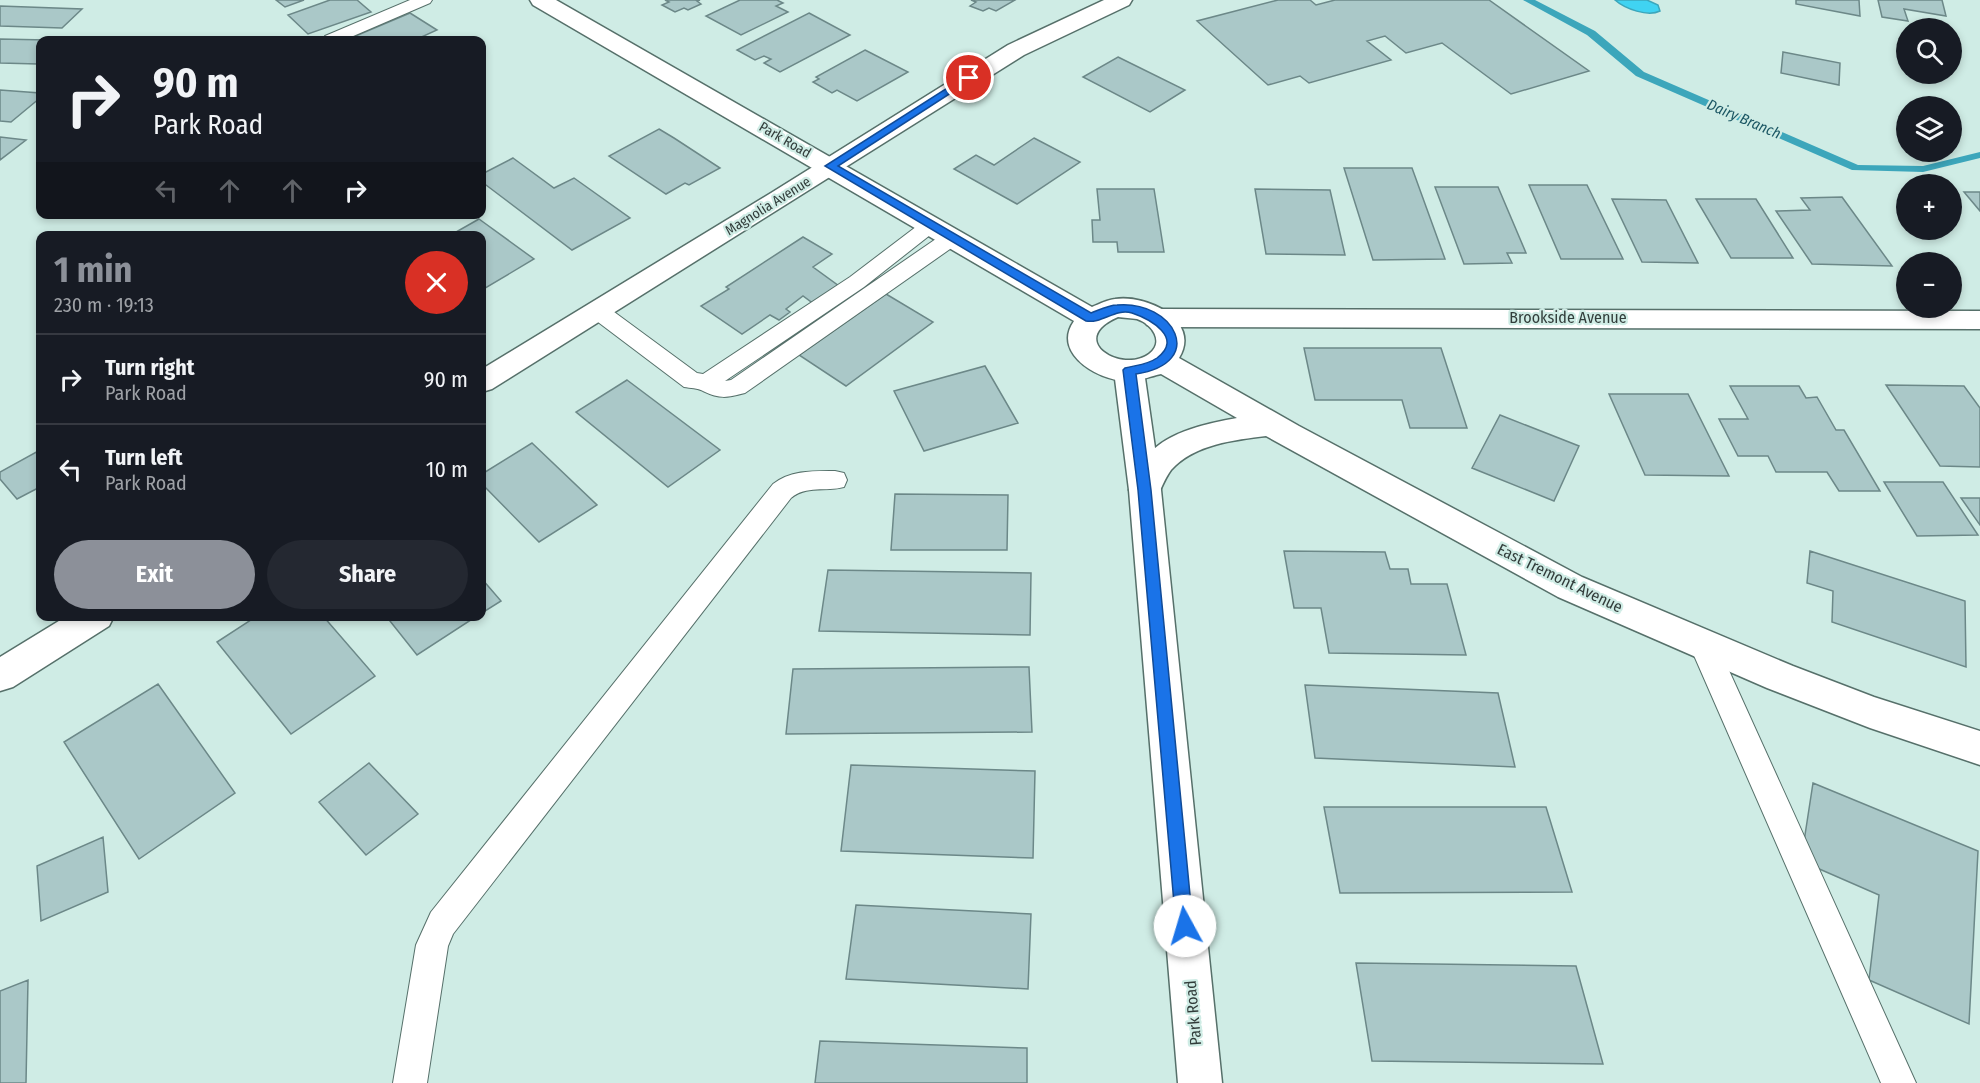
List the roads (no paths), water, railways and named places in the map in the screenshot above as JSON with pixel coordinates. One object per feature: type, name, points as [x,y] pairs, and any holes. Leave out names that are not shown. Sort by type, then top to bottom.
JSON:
[{"type":"street","name":"Park Road","points":[[541,0],[932,224],[1090,318]]},
{"type":"street","name":"Magnolia Avenue","points":[[486,380],[780,200],[1016,50],[1121,0]]},
{"type":"street","points":[[1115,308],[1144,312],[1157,318],[1167,328],[1172,339],[1170,351],[1162,361],[1147,368],[1129,370],[1112,368],[1096,362],[1085,352],[1080,340],[1083,328],[1090,318],[1115,308]]},
{"type":"street","name":"Brookside Avenue","points":[[1157,318],[1980,320]]},
{"type":"street","name":"East Tremont Avenue","points":[[1162,361],[1270,424],[1570,587],[1840,700],[1980,748]]},
{"type":"street","name":"Park Road","points":[[1129,370],[1144,490],[1200,1083]]},
{"type":"street","points":[[1144,490],[1162,459],[1188,444],[1232,430],[1270,424]]},
{"type":"street","points":[[0,676],[89,621]]},
{"type":"lane","points":[[340,36],[424,0]]},
{"type":"lane","points":[[707,382],[857,282],[932,224]]},
{"type":"lane","points":[[598,311],[692,381],[707,382],[718,390],[737,387],[953,237]]},
{"type":"lane","points":[[410,1083],[432,945],[442,923],[788,484],[835,480]]},
{"type":"lane","points":[[1703,644],[1899,1083]]},
{"type":"water","points":[[1615,0],[1647,0],[1658,5],[1660,11],[1649,13],[1637,11]]},
{"type":"waterway","name":"Dairy Branch","points":[[1528,0],[1591,33],[1640,74],[1856,168],[1923,169],[1980,155]]}]
